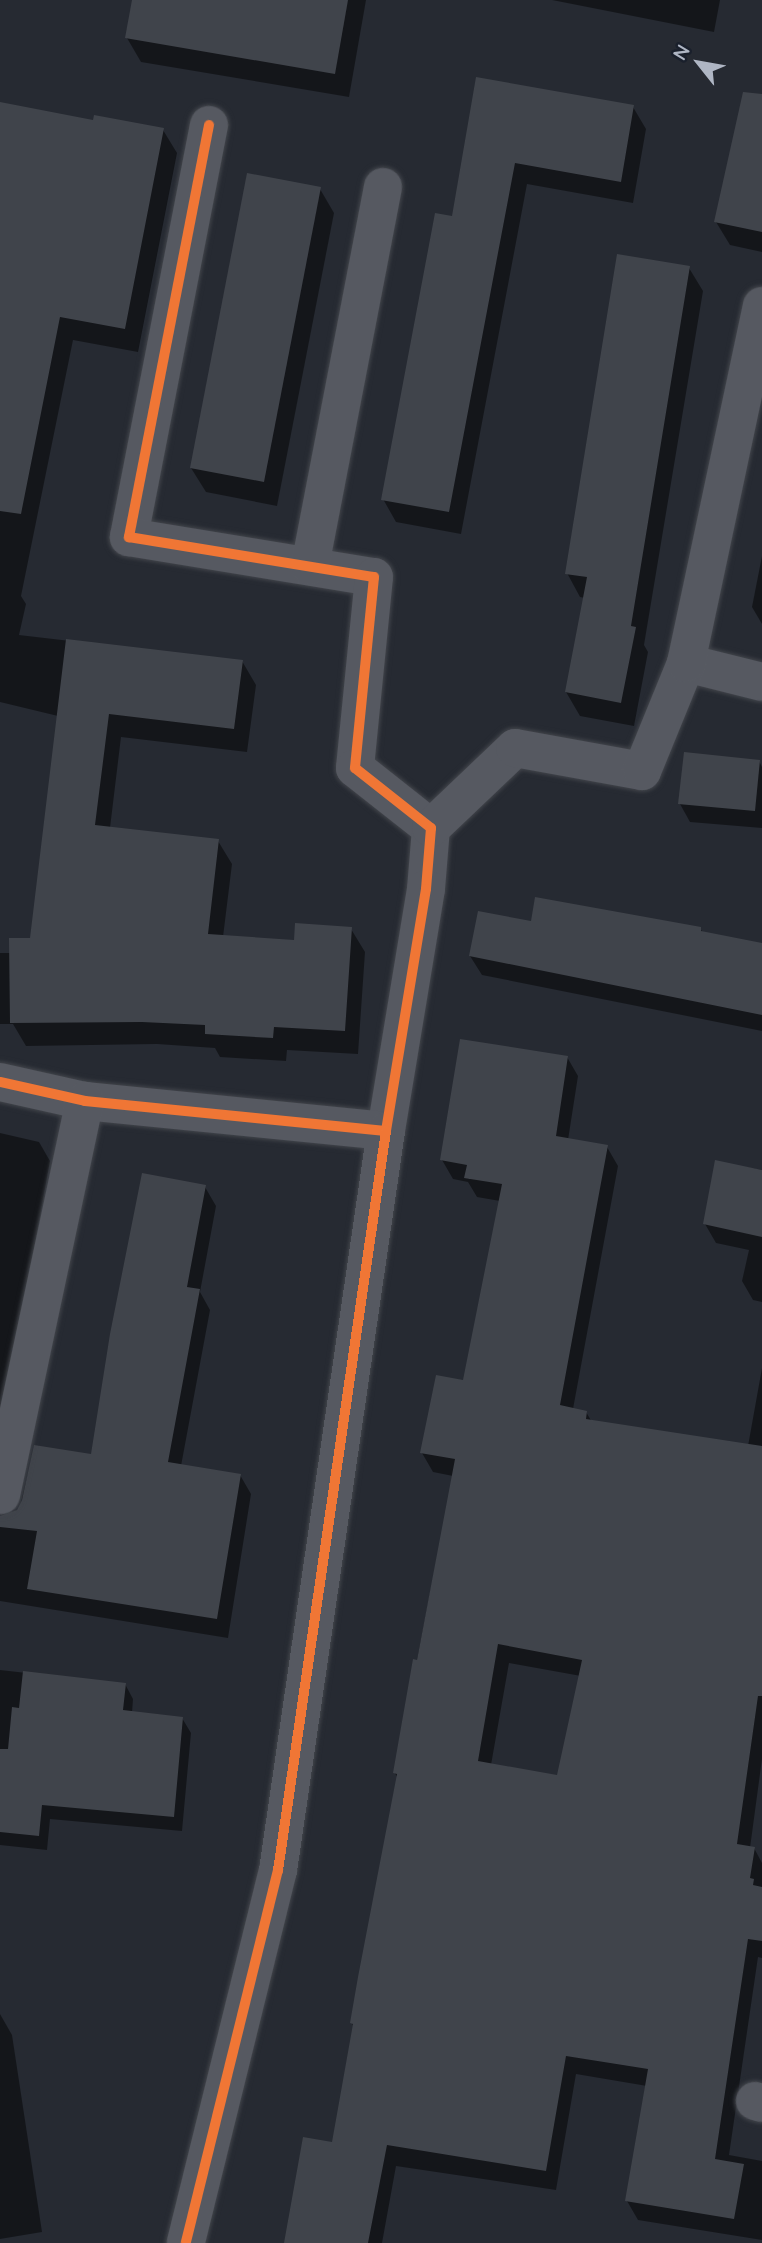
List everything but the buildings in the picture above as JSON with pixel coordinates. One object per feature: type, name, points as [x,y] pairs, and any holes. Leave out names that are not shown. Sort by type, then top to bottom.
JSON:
[{"type":"street","points":[[209,125],[129,537],[374,577],[355,768],[431,828]]},
{"type":"street","points":[[310,566],[383,187]]},
{"type":"street","points":[[186,2243],[278,1870],[386,1131],[426,889],[431,828],[515,748],[642,771],[686,663],[762,306]]},
{"type":"street","points":[[686,663],[762,682]]},
{"type":"street","points":[[0,1083],[85,1101],[386,1131]]},
{"type":"street","points":[[1,1495],[85,1101]]},
{"type":"cycle path","points":[[209,125],[129,537],[374,577],[355,768],[431,828],[426,889],[386,1131]]},
{"type":"cycle path","points":[[0,1082],[85,1101],[386,1131],[278,1870],[186,2243]]}]
